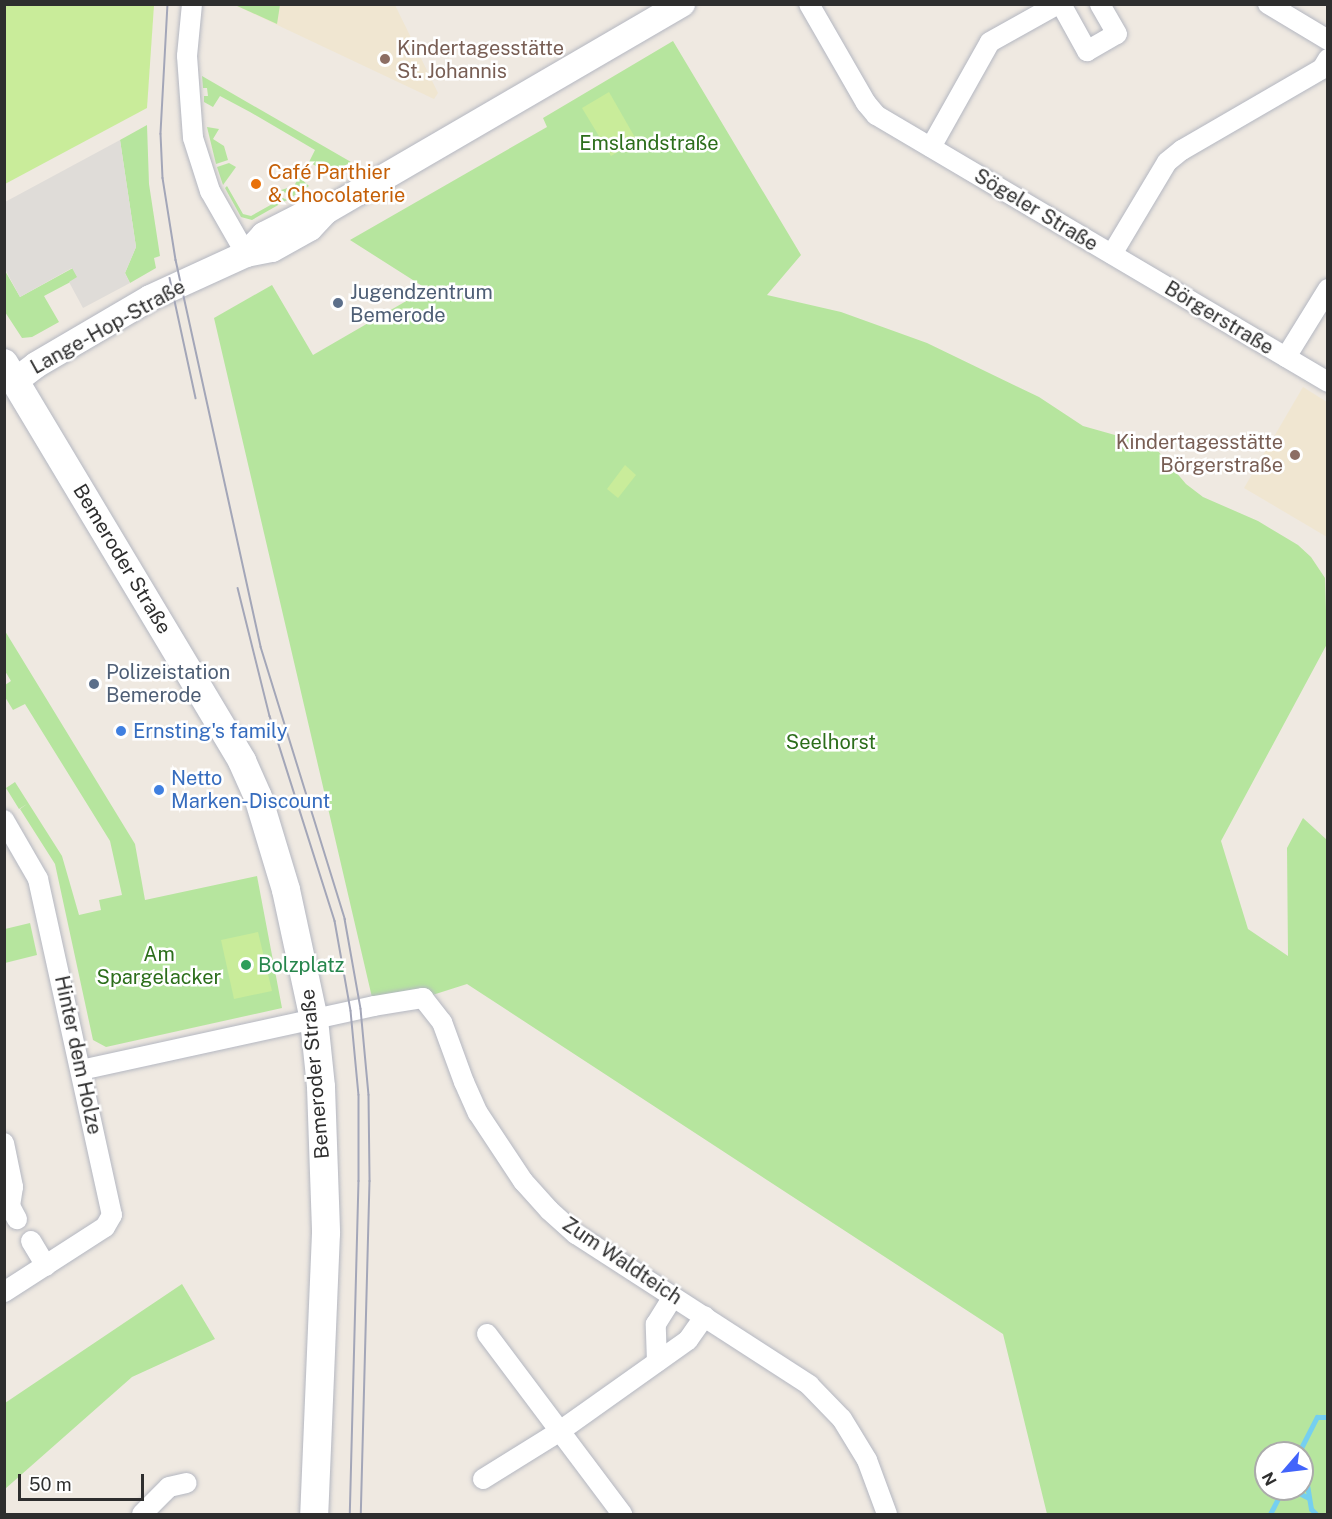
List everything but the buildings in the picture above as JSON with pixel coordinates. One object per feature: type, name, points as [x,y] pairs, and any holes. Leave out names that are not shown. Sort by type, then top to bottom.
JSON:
[{"type":"main road","name":"Bemeroder Straße","points":[[8,377],[251,778],[286,890],[314,1020],[321,1087],[326,1233],[314,1515]]},
{"type":"street","points":[[192,4],[187,56],[194,138],[210,190],[246,254],[272,249],[310,228],[326,211],[500,113],[682,4]]},
{"type":"street","name":"Sögeler Straße","points":[[809,4],[866,103],[876,115],[1112,254],[1167,162],[1182,150],[1322,69],[1328,59]]},
{"type":"street","points":[[931,147],[990,42],[1059,4],[1087,51],[1117,34],[1100,4]]},
{"type":"street","points":[[1268,4],[1328,40]]},
{"type":"street","name":"Lange-Hop-Straße","points":[[8,377],[36,365],[150,298],[246,254]]},
{"type":"street","name":"Börgerstraße","points":[[1112,254],[1328,381]]},
{"type":"street","points":[[1286,357],[1328,290]]},
{"type":"street","name":"Hinter dem Holze","points":[[4,820],[38,879],[81,1070],[111,1219],[105,1227],[4,1292]]},
{"type":"street","name":"Zum Waldteich","points":[[314,1020],[423,998],[442,1022],[478,1113],[523,1181],[549,1210],[576,1234],[809,1384],[842,1419],[867,1460],[887,1515]]},
{"type":"street","points":[[81,1070],[314,1020]]},
{"type":"street","points":[[4,1143],[13,1187],[10,1206],[17,1219]]},
{"type":"street","points":[[31,1241],[46,1266]]},
{"type":"street","points":[[657,1362],[656,1324],[673,1297]]},
{"type":"street","points":[[483,1479],[561,1431],[688,1340],[705,1316]]},
{"type":"street","points":[[488,1334],[621,1515]]},
{"type":"street","points":[[142,1515],[169,1487],[187,1483]]},
{"type":"shaded area","name":"Kindertagesstätte St. Johannis","points":[[235,5],[395,5],[438,93],[434,99]]},
{"type":"shaded area","points":[[120,140],[136,247],[125,273],[130,283],[83,308],[69,282],[77,277],[72,268],[20,297],[5,269],[5,202]]},
{"type":"shaded area","name":"Kindertagesstätte Börgerstraße","points":[[1303,387],[1327,402],[1327,537],[1244,488]]},
{"type":"green space","points":[[4,5],[154,5],[147,108],[5,184]]},
{"type":"green space","points":[[235,5],[280,5],[277,24]]},
{"type":"green space","name":"Seelhorst","points":[[673,41],[801,255],[767,295],[841,312],[927,343],[1039,397],[1083,426],[1122,437],[1147,438],[1186,484],[1203,497],[1258,521],[1298,545],[1311,557],[1325,578],[1327,644],[1221,841],[1248,929],[1288,956],[1287,848],[1303,818],[1327,840],[1327,1514],[1047,1514],[1003,1334],[467,984],[423,998],[374,1006],[214,318],[272,285],[313,355],[427,289],[350,240],[547,127],[543,118]]},
{"type":"green space","points":[[202,76],[351,162],[330,174],[309,162],[315,150],[250,112],[220,96],[213,107],[204,102],[204,96],[208,96],[207,88],[203,88]]},
{"type":"green space","points":[[609,92],[637,141],[611,156],[582,108]]},
{"type":"green space","points":[[147,125],[149,184],[160,256],[154,258],[156,268],[130,283],[125,273],[136,247],[120,140]]},
{"type":"green space","points":[[207,127],[219,129],[213,139],[224,146],[228,160],[216,164]]},
{"type":"green space","points":[[229,163],[236,167],[223,185],[217,167]]},
{"type":"green space","points":[[299,177],[309,186],[292,197],[281,190],[294,186]]},
{"type":"green space","points":[[227,186],[243,214],[251,216],[283,198],[287,200],[252,220],[241,217],[225,188]]},
{"type":"green space","points":[[73,268],[78,278],[44,296],[59,322],[32,337],[22,338],[5,312],[4,269],[20,297]]},
{"type":"green space","points":[[625,465],[636,475],[618,498],[607,489]]},
{"type":"green space","name":"Am Spargelacker","points":[[5,631],[135,844],[145,900],[257,876],[282,1008],[106,1047],[93,1040],[55,864],[20,809],[27,804],[19,809],[6,788],[15,782],[62,856],[79,915],[101,910],[99,900],[122,895],[110,841],[25,704],[13,710],[5,697],[5,685],[11,681],[5,671]]},
{"type":"green space","points":[[30,923],[37,955],[5,963],[5,929]]},
{"type":"green space","name":"Bolzplatz","points":[[258,932],[272,991],[234,999],[221,940]]},
{"type":"green space","points":[[182,1284],[215,1339],[132,1377],[5,1489],[5,1403]]},
{"type":"waterway","points":[[1316,1514],[1311,1509],[1301,1448],[1317,1417],[1328,1417]]},
{"type":"waterway","points":[[1270,1514],[1277,1501]]},
{"type":"tram line","points":[[168,4],[161,134],[163,178],[176,260],[261,647],[345,919],[361,1009],[369,1095],[370,1181],[361,1514]]},
{"type":"tram line","points":[[170,278],[196,398]]},
{"type":"tram line","points":[[238,588],[270,716],[335,921],[351,1011],[359,1095],[359,1181],[350,1514]]},
{"type":"place","name":"Kindertagesstätte St. Johannis","points":[[385,59]]},
{"type":"place","name":"Café Parthier & Chocolaterie","points":[[256,184]]},
{"type":"place","name":"Jugendzentrum Bemerode","points":[[338,303]]},
{"type":"place","name":"Kindertagesstätte Börgerstraße","points":[[1295,455]]},
{"type":"place","name":"Polizeistation Bemerode","points":[[94,684]]},
{"type":"place","name":"Ernsting's family","points":[[121,731]]},
{"type":"place","name":"Netto Marken-Discount","points":[[159,790]]},
{"type":"place","name":"Bolzplatz","points":[[246,965]]},
{"type":"park label","name":"Emslandstraße","points":[[649,143]]}]
